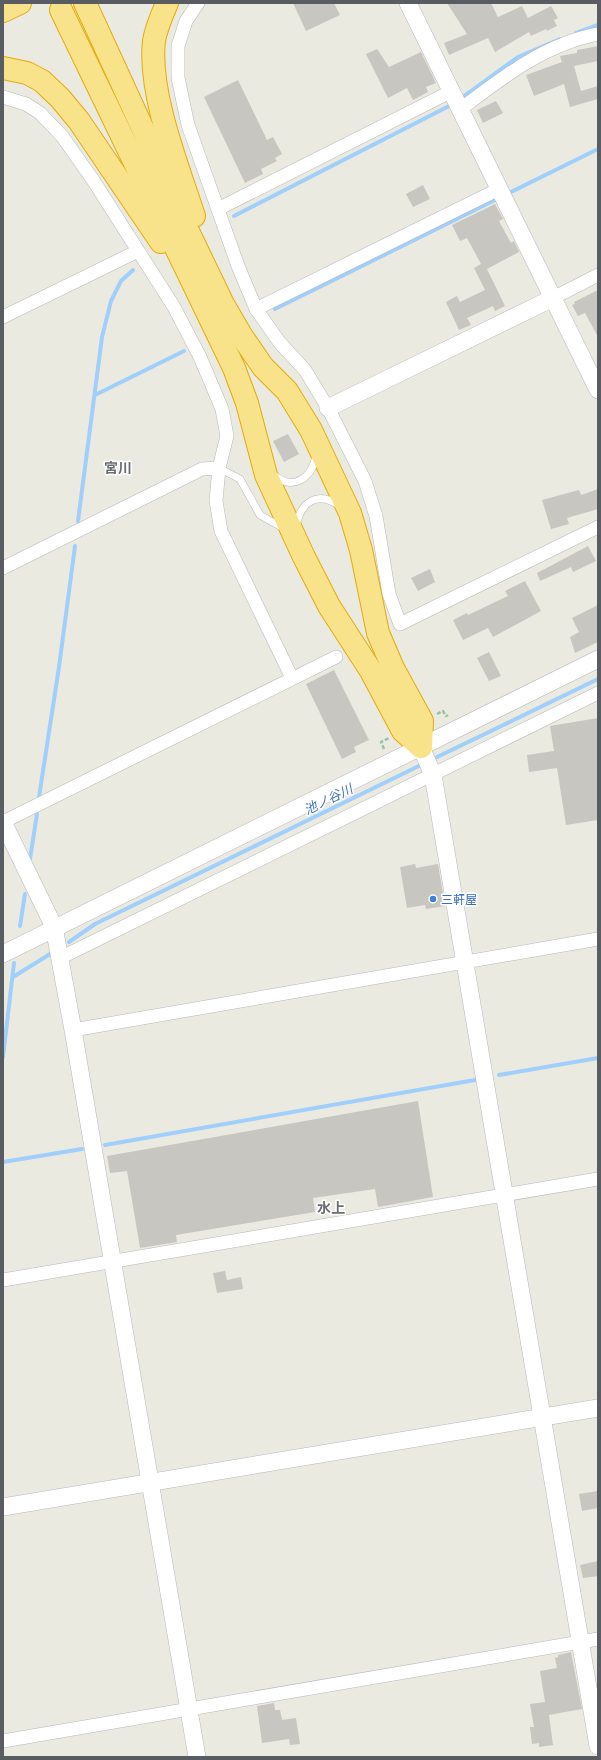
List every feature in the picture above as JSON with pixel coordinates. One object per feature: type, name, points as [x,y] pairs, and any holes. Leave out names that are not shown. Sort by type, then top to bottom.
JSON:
[{"type":"highway","points":[[3,11],[20,3]]},
{"type":"highway","points":[[85,3],[143,129],[173,200],[211,300],[247,403],[260,458],[266,475],[329,606],[370,671],[403,731],[427,761]]},
{"type":"highway","points":[[167,3],[154,40],[153,64],[167,133],[211,300]]},
{"type":"highway","points":[[61,10],[211,300]]},
{"type":"highway","points":[[3,68],[27,73],[42,81],[60,98],[79,121],[211,300],[242,335],[263,367],[287,391],[316,441],[350,513],[361,550],[378,633],[392,668],[422,721],[427,761]]},
{"type":"street","points":[[198,3],[186,21],[178,46],[178,78],[188,125],[256,309],[280,343],[305,370],[328,408],[365,481],[376,516],[389,594],[400,624],[598,527]]},
{"type":"street","points":[[408,3],[598,390]]},
{"type":"street","points":[[461,109],[512,71],[543,52],[584,37],[598,34]]},
{"type":"street","points":[[218,209],[452,91]]},
{"type":"street","points":[[3,97],[26,104],[40,113],[62,136],[93,180],[174,307],[200,357],[222,408],[227,436],[219,468],[216,501],[221,531],[292,678]]},
{"type":"street","points":[[256,309],[499,189]]},
{"type":"street","points":[[3,317],[138,251]]},
{"type":"street","points":[[328,408],[598,275]]},
{"type":"street","points":[[3,568],[202,469],[219,468]]},
{"type":"street","points":[[197,1757],[74,1030],[54,927],[3,822],[336,657]]},
{"type":"street","points":[[60,958],[427,761],[598,659]]},
{"type":"street","points":[[3,954],[54,927],[427,761],[598,693]]},
{"type":"street","points":[[427,761],[466,962],[598,1746]]},
{"type":"street","points":[[74,1030],[598,939]]},
{"type":"street","points":[[3,1280],[113,1260],[598,1179]]},
{"type":"street","points":[[3,1507],[598,1408]]},
{"type":"street","points":[[3,1741],[598,1639]]},
{"type":"lane","points":[[260,458],[270,472],[278,479],[289,482],[301,481],[310,473],[314,465],[316,441]]},
{"type":"lane","points":[[219,468],[240,479],[260,515],[294,534],[298,516],[304,506],[312,500],[322,499],[334,502],[350,513]]},
{"type":"path","points":[[435,715],[443,711],[446,716]]},
{"type":"path","points":[[384,749],[381,742],[391,737]]},
{"type":"building","points":[[293,3],[334,3],[340,15],[306,31]]},
{"type":"building","points":[[447,3],[491,3],[498,17],[522,6],[528,18],[551,6],[558,18],[554,20],[557,26],[531,36],[529,32],[495,52],[488,38],[449,55],[444,43],[467,34]]},
{"type":"building","points":[[598,46],[598,61],[574,66],[581,91],[598,86],[598,99],[570,107],[564,84],[534,96],[526,75],[562,62],[560,56],[577,53],[577,50]]},
{"type":"building","points":[[377,49],[389,67],[421,52],[436,83],[426,87],[428,92],[413,100],[407,88],[388,98],[366,54]]},
{"type":"building","points":[[238,80],[267,140],[273,137],[282,154],[275,158],[277,161],[261,169],[263,174],[245,183],[204,97]]},
{"type":"building","points":[[496,101],[503,113],[483,123],[477,110]]},
{"type":"building","points":[[423,185],[430,199],[413,207],[406,194]]},
{"type":"building","points":[[495,204],[503,219],[499,221],[511,243],[514,241],[519,252],[487,269],[505,306],[495,311],[493,306],[467,318],[471,325],[459,330],[446,302],[457,296],[460,302],[485,290],[474,268],[481,264],[467,238],[460,241],[452,225]]},
{"type":"building","points":[[598,290],[598,337],[585,313],[578,316],[572,305],[575,304],[574,302]]},
{"type":"building","points":[[288,434],[299,454],[284,462],[273,441]]},
{"type":"building","points":[[598,489],[598,509],[567,518],[569,524],[551,529],[542,500],[579,490],[581,495]]},
{"type":"building","points":[[588,546],[596,561],[573,572],[571,567],[540,581],[537,573]]},
{"type":"building","points":[[430,569],[435,582],[418,591],[411,578]]},
{"type":"building","points":[[525,581],[541,611],[493,637],[488,628],[463,640],[453,620],[467,613],[468,615],[508,596],[505,591]]},
{"type":"building","points":[[598,605],[598,642],[575,653],[570,637],[579,632],[572,618]]},
{"type":"building","points":[[489,652],[501,676],[489,681],[477,658]]},
{"type":"building","points":[[334,670],[369,740],[354,747],[356,752],[342,759],[306,684]]},
{"type":"building","points":[[598,718],[598,820],[566,825],[557,768],[529,772],[527,755],[554,751],[550,726]]},
{"type":"building","points":[[415,864],[416,868],[438,864],[445,906],[426,909],[425,905],[407,908],[400,867]]},
{"type":"building","points":[[418,1101],[433,1197],[378,1207],[375,1189],[313,1198],[315,1212],[176,1235],[177,1242],[140,1248],[127,1171],[110,1173],[107,1156]]},
{"type":"building","points":[[225,1271],[227,1280],[241,1277],[243,1289],[217,1293],[213,1273]]},
{"type":"building","points":[[598,1491],[598,1508],[582,1511],[579,1494]]},
{"type":"building","points":[[598,1561],[598,1576],[583,1578],[580,1565]]},
{"type":"building","points":[[571,1652],[582,1709],[549,1715],[553,1745],[539,1747],[539,1743],[532,1744],[530,1727],[534,1727],[530,1704],[545,1702],[540,1671],[557,1668],[555,1658],[558,1657],[558,1655]]},
{"type":"building","points":[[274,1703],[275,1710],[280,1710],[282,1720],[296,1718],[300,1744],[290,1745],[289,1739],[262,1743],[257,1706]]},
{"type":"waterway","points":[[576,33],[598,25]]},
{"type":"waterway","points":[[460,99],[518,57],[560,39]]},
{"type":"waterway","points":[[234,216],[453,104]]},
{"type":"waterway","points":[[507,194],[598,149]]},
{"type":"waterway","points":[[275,309],[499,198]]},
{"type":"waterway","points":[[78,521],[102,337],[111,301],[121,281],[133,270]]},
{"type":"waterway","points":[[95,395],[184,351]]},
{"type":"waterway","points":[[39,797],[59,667],[75,546]]},
{"type":"waterway","name":"池ノ谷川","points":[[431,760],[598,679]]},
{"type":"waterway","name":"池ノ谷川","points":[[69,942],[95,924],[423,764]]},
{"type":"waterway","points":[[30,859],[37,814]]},
{"type":"waterway","points":[[20,926],[25,894]]},
{"type":"waterway","name":"池ノ谷川","points":[[13,977],[55,951]]},
{"type":"waterway","name":"池ノ谷川","points":[[3,1057],[14,963]]},
{"type":"waterway","points":[[499,1075],[598,1058]]},
{"type":"waterway","points":[[105,1145],[475,1080]]},
{"type":"waterway","points":[[3,1162],[82,1149]]},
{"type":"place","name":"三軒屋","points":[[433,899]]},
{"type":"district","name":"宮川","points":[[118,468]]},
{"type":"district","name":"水上","points":[[331,1208]]}]
